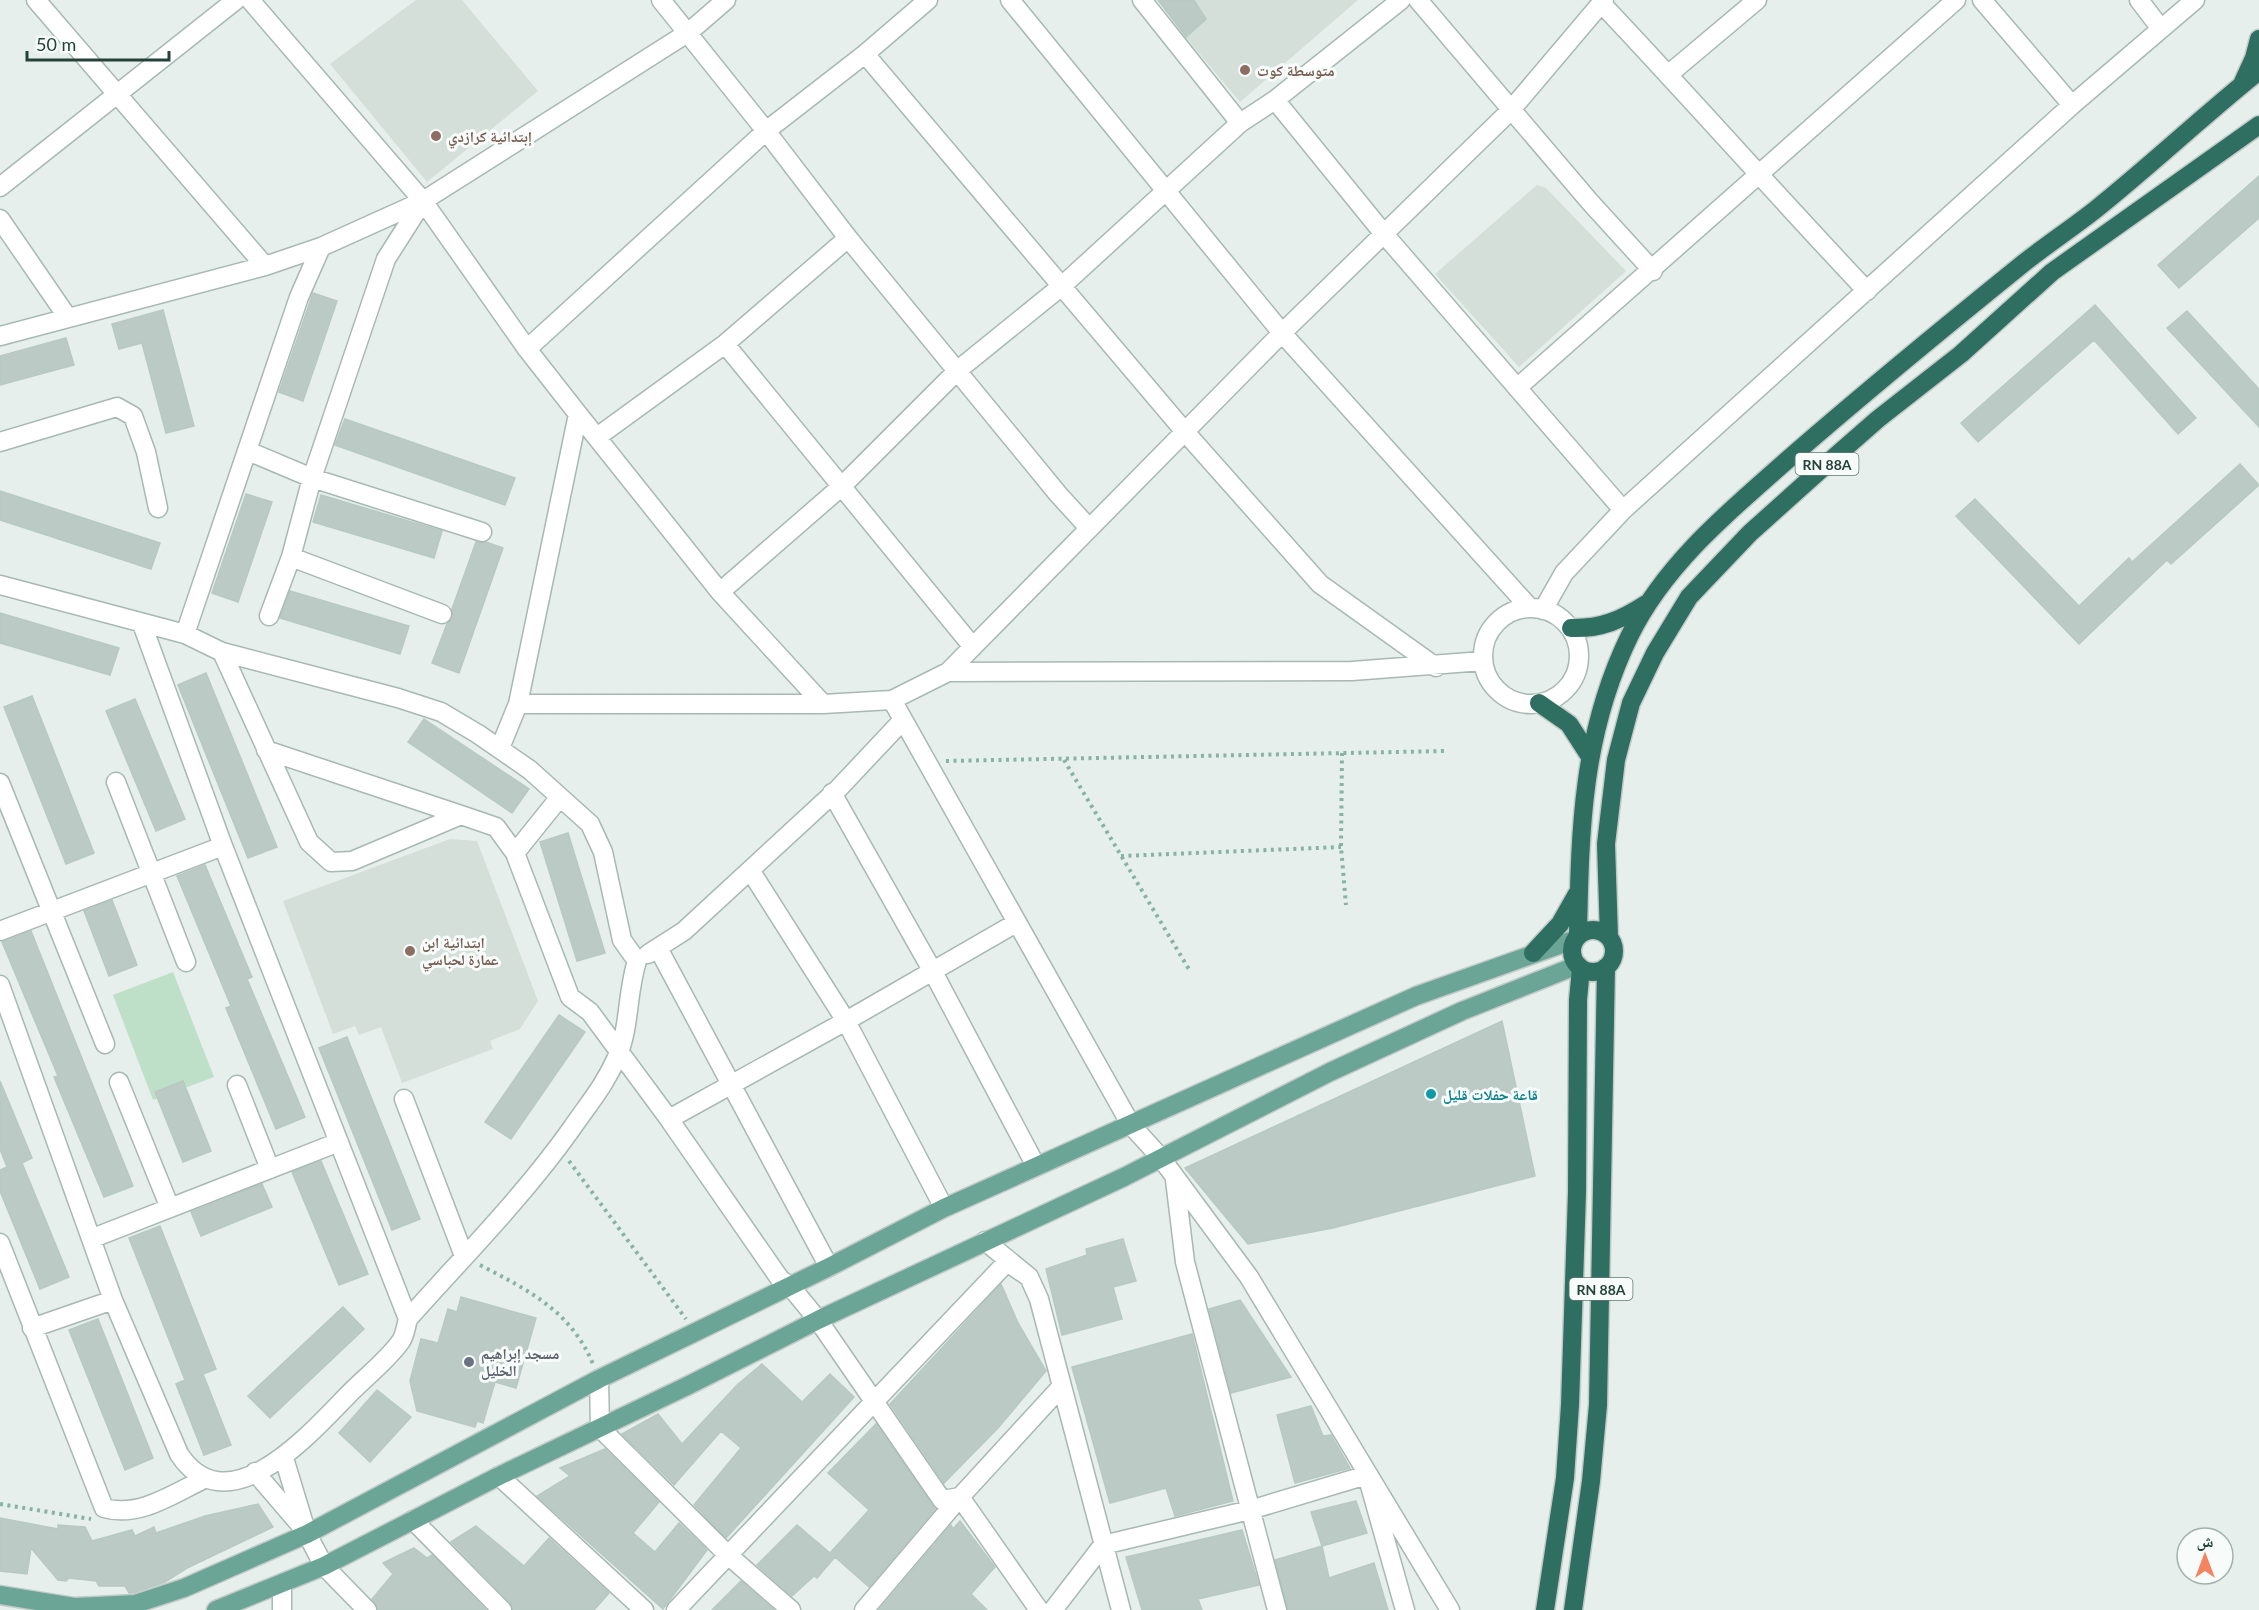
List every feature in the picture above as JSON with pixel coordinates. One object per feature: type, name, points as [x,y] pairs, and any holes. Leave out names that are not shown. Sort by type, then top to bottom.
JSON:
[{"type":"highway","points":[[2242,85],[2254,58],[2259,39]]},
{"type":"highway","points":[[1545,1610],[1565,1478],[1570,1405],[1577,1192],[1580,967],[1572,952],[1577,937],[1589,755],[1596,719],[1612,677],[1648,603],[1680,562],[1732,509],[1813,438],[2025,262],[2137,176],[2259,71]]},
{"type":"highway","name":"RN 88A","points":[[1609,937],[1606,844],[1616,760],[1631,702],[1654,653],[1689,597],[1750,533],[1878,418],[1961,354],[2052,272],[2250,135],[2259,125]]},
{"type":"highway","points":[[1570,628],[1603,627],[1648,603]]},
{"type":"highway","points":[[1539,704],[1569,724],[1589,755]]},
{"type":"highway","points":[[1533,953],[1560,924],[1579,890]]},
{"type":"highway","points":[[1577,937],[1597,930],[1609,937],[1614,950],[1606,967],[1594,972],[1580,967]]},
{"type":"highway","name":"RN 88A","points":[[1573,1610],[1588,1504],[1598,1405],[1606,967]]},
{"type":"main road","points":[[0,1595],[74,1607],[135,1604],[184,1588],[308,1534],[599,1379],[944,1208],[1416,996],[1577,937]]},
{"type":"main road","points":[[216,1610],[324,1566],[499,1476],[818,1320],[1161,1158],[1330,1072],[1462,1011],[1580,967]]},
{"type":"street","points":[[36,0],[265,266]]},
{"type":"street","points":[[0,187],[236,0]]},
{"type":"street","points":[[250,0],[423,201],[527,349],[720,592],[823,704]]},
{"type":"street","points":[[661,0],[689,32],[848,238],[1058,494],[1089,528]]},
{"type":"street","points":[[0,336],[265,266],[321,247],[423,201],[689,32],[726,0]]},
{"type":"street","points":[[527,349],[766,131],[865,54],[928,0]]},
{"type":"street","points":[[1010,0],[1282,333],[1537,609]]},
{"type":"street","points":[[1142,0],[1240,123]]},
{"type":"street","points":[[720,592],[842,486],[958,370],[1063,285],[1240,123],[1275,100],[1401,0]]},
{"type":"street","points":[[1418,0],[1510,111],[1653,271]]},
{"type":"street","points":[[1669,74],[1757,0]]},
{"type":"street","points":[[1517,388],[1653,271],[1956,0]]},
{"type":"street","points":[[1982,0],[2072,105]]},
{"type":"street","points":[[2139,0],[2161,29]]},
{"type":"street","points":[[1537,609],[1564,573],[1623,510],[2072,105],[2195,0]]},
{"type":"street","points":[[518,704],[823,704],[892,700],[948,672],[1282,333],[1510,111],[1602,2],[1669,74],[1758,176],[1866,291]]},
{"type":"street","points":[[865,54],[1186,433],[1320,584],[1436,667]]},
{"type":"street","points":[[1275,100],[1384,234],[1623,510]]},
{"type":"street","points":[[269,616],[291,557],[312,478],[387,259],[423,201]]},
{"type":"street","points":[[0,219],[68,318]]},
{"type":"street","points":[[597,437],[725,344],[848,238]]},
{"type":"street","points":[[185,633],[299,297],[321,247]]},
{"type":"street","points":[[725,344],[973,647]]},
{"type":"street","points":[[0,442],[117,407],[133,416],[146,452],[158,508]]},
{"type":"street","points":[[500,748],[518,704],[578,414]]},
{"type":"street","points":[[248,451],[312,478],[482,532]]},
{"type":"street","points":[[291,557],[442,614]]},
{"type":"street","points":[[0,585],[142,624],[185,633],[222,652],[398,698],[441,712],[500,748],[590,824],[603,852],[622,940],[637,961]]},
{"type":"street","points":[[1537,609],[1555,615],[1570,628],[1578,651],[1576,675],[1567,688],[1554,698],[1539,704],[1523,704],[1496,689],[1487,676],[1484,661],[1485,645],[1490,631],[1501,619],[1515,611],[1537,609]]},
{"type":"street","points":[[142,624],[223,846],[408,1319]]},
{"type":"street","points":[[222,652],[309,842],[331,862],[352,861],[461,815]]},
{"type":"street","points":[[948,672],[1352,672],[1436,667],[1484,661]]},
{"type":"street","points":[[892,700],[1131,1125],[1161,1158],[1249,1277],[1450,1610]]},
{"type":"street","points":[[0,1243],[101,1514],[121,1513],[143,1508],[204,1479],[246,1478],[284,1458],[402,1340],[408,1319],[560,1148],[599,1095],[618,1053],[626,1021],[630,983],[637,961],[684,931],[832,793],[903,720]]},
{"type":"street","points":[[266,750],[496,827],[515,853],[570,997],[590,1012],[618,1053],[669,1119],[780,1279],[790,1286],[818,1320],[942,1500],[960,1497]]},
{"type":"street","points":[[116,782],[186,962]]},
{"type":"street","points":[[0,783],[105,1044]]},
{"type":"street","points":[[832,793],[932,970],[1036,1166]]},
{"type":"street","points":[[515,853],[560,797]]},
{"type":"street","points":[[0,931],[223,846]]},
{"type":"street","points":[[750,870],[846,1021],[944,1208]]},
{"type":"street","points":[[669,1119],[846,1021],[1016,922]]},
{"type":"street","points":[[658,948],[829,1267]]},
{"type":"street","points":[[0,985],[113,1300],[179,1454],[189,1469],[204,1479]]},
{"type":"street","points":[[119,1082],[170,1208]]},
{"type":"street","points":[[237,1085],[270,1168]]},
{"type":"street","points":[[404,1099],[465,1256]]},
{"type":"street","points":[[93,1239],[339,1142]]},
{"type":"street","points":[[1175,1178],[1185,1262],[1277,1610]]},
{"type":"street","points":[[985,1241],[1029,1277],[1039,1299],[1060,1387],[1121,1610]]},
{"type":"street","points":[[676,1610],[1007,1262],[1029,1277]]},
{"type":"street","points":[[32,1328],[113,1300]]},
{"type":"street","points":[[599,1379],[600,1428],[728,1555],[791,1610]]},
{"type":"street","points":[[864,1610],[960,1497],[1060,1387]]},
{"type":"street","points":[[284,1458],[308,1534],[324,1566],[367,1610]]},
{"type":"street","points":[[255,1472],[308,1534]]},
{"type":"street","points":[[1053,1610],[1103,1545],[1250,1510],[1367,1475]]},
{"type":"street","points":[[1367,1475],[1405,1610]]},
{"type":"street","points":[[499,1476],[644,1610]]},
{"type":"street","points":[[960,1497],[1039,1610]]},
{"type":"street","points":[[413,1520],[502,1610]]},
{"type":"street","points":[[282,1584],[282,1610]]},
{"type":"path","points":[[927,762],[1447,751]]},
{"type":"path","points":[[1342,753],[1341,847],[1346,905]]},
{"type":"path","points":[[1064,759],[1190,971]]},
{"type":"path","points":[[1121,856],[1341,847]]},
{"type":"path","points":[[560,1148],[695,1331]]},
{"type":"path","points":[[465,1256],[557,1311],[587,1351],[599,1379]]},
{"type":"path","points":[[0,1504],[101,1514]]},
{"type":"shaded area","name":"إبتدائية كرازدي","points":[[416,0],[462,0],[538,91],[427,182],[330,64]]},
{"type":"shaded area","name":"متوسطة كوت","points":[[1159,0],[1358,0],[1240,102],[1185,37]]},
{"type":"shaded area","points":[[1537,185],[1546,188],[1626,271],[1519,367],[1435,274]]},
{"type":"shaded area","name":"ابتدائية ابن عمارة لحباسي","points":[[450,839],[477,841],[538,1001],[520,1029],[490,1041],[493,1049],[402,1083],[381,1027],[359,1035],[355,1026],[333,1034],[283,901]]},
{"type":"green space","points":[[173,972],[214,1077],[153,1100],[113,995]]},
{"type":"building","points":[[1158,0],[1194,0],[1206,19],[1186,37]]},
{"type":"building","points":[[2259,176],[2259,218],[2179,288],[2158,265]]},
{"type":"building","points":[[313,293],[337,301],[303,401],[279,392]]},
{"type":"building","points":[[2095,305],[2196,418],[2178,434],[2094,340],[1978,442],[1961,423]]},
{"type":"building","points":[[163,310],[194,426],[166,433],[142,343],[119,349],[112,324]]},
{"type":"building","points":[[2187,311],[2259,389],[2259,427],[2167,328]]},
{"type":"building","points":[[66,338],[74,365],[0,385],[0,356]]},
{"type":"building","points":[[345,419],[515,478],[505,505],[335,445]]},
{"type":"building","points":[[2240,464],[2259,485],[2171,564],[2167,560],[2079,644],[1956,516],[1975,499],[2079,606],[2129,558],[2132,562]]},
{"type":"building","points":[[0,491],[160,543],[151,569],[0,520]]},
{"type":"building","points":[[246,494],[272,502],[238,602],[212,593]]},
{"type":"building","points":[[321,495],[442,531],[434,558],[313,522]]},
{"type":"building","points":[[476,542],[486,542],[503,548],[459,673],[432,663],[447,624],[453,617],[452,609]]},
{"type":"building","points":[[290,591],[409,626],[400,654],[280,618]]},
{"type":"building","points":[[0,613],[119,648],[110,675],[0,643]]},
{"type":"building","points":[[206,673],[277,847],[248,858],[178,685]]},
{"type":"building","points":[[32,696],[94,853],[66,864],[4,707]]},
{"type":"building","points":[[135,699],[185,819],[156,831],[106,711]]},
{"type":"building","points":[[424,719],[529,789],[512,813],[408,742]]},
{"type":"building","points":[[568,833],[605,953],[577,961],[540,842]]},
{"type":"building","points":[[205,865],[252,977],[247,979],[305,1117],[276,1129],[226,1008],[231,1006],[177,876]]},
{"type":"building","points":[[112,900],[137,965],[109,976],[84,911]]},
{"type":"building","points":[[31,931],[133,1186],[104,1197],[54,1077],[58,1076],[2,942]]},
{"type":"building","points":[[559,1015],[585,1032],[511,1139],[485,1122]]},
{"type":"building","name":"قاعة حفلات قليل","points":[[1502,1021],[1535,1176],[1333,1228],[1248,1244],[1185,1168]]},
{"type":"building","points":[[347,1037],[420,1219],[392,1230],[319,1048]]},
{"type":"building","points":[[0,1081],[32,1158],[22,1163],[69,1277],[40,1289],[0,1191],[0,1170],[7,1167],[0,1149]]},
{"type":"building","points":[[183,1081],[211,1151],[183,1162],[155,1092]]},
{"type":"building","points":[[321,1161],[368,1274],[339,1285],[292,1172]]},
{"type":"building","points":[[262,1184],[272,1207],[201,1236],[191,1212]]},
{"type":"building","points":[[160,1226],[216,1369],[203,1374],[231,1445],[204,1455],[176,1384],[185,1380],[129,1238]]},
{"type":"building","points":[[1123,1239],[1136,1281],[1113,1287],[1122,1319],[1062,1335],[1046,1269],[1087,1255],[1086,1249]]},
{"type":"building","points":[[1001,1284],[1018,1323],[1046,1371],[998,1428],[944,1483],[890,1404]]},
{"type":"building","name":"مسجد إبراهيم الخليل","points":[[461,1297],[536,1318],[516,1388],[495,1382],[483,1423],[477,1421],[475,1427],[417,1411],[410,1381],[421,1339],[438,1343],[448,1309],[457,1312]]},
{"type":"building","points":[[1240,1300],[1291,1377],[1231,1393],[1209,1309]]},
{"type":"building","points":[[343,1307],[364,1329],[270,1418],[248,1396]]},
{"type":"building","points":[[98,1319],[153,1458],[125,1470],[69,1330]]},
{"type":"building","points":[[1192,1334],[1233,1501],[1175,1516],[1166,1488],[1110,1503],[1072,1367]]},
{"type":"building","points":[[762,1364],[802,1402],[830,1374],[854,1397],[726,1538],[694,1505],[741,1448],[721,1431],[674,1485],[622,1434],[658,1414],[682,1444],[737,1385]]},
{"type":"building","points":[[377,1390],[411,1417],[370,1462],[339,1433]]},
{"type":"building","points":[[1311,1406],[1323,1436],[1331,1435],[1350,1468],[1295,1483],[1277,1415]]},
{"type":"building","points":[[876,1424],[935,1509],[869,1587],[835,1557],[817,1578],[814,1576],[792,1596],[757,1565],[797,1525],[830,1553],[869,1510],[828,1473]]},
{"type":"building","points":[[605,1449],[659,1502],[633,1533],[655,1552],[679,1523],[707,1550],[663,1609],[537,1496],[570,1476],[560,1468]]},
{"type":"building","points":[[1356,1501],[1367,1533],[1322,1546],[1311,1512]]},
{"type":"building","points":[[258,1504],[273,1527],[187,1568],[165,1582],[133,1593],[129,1593],[125,1586],[99,1586],[96,1581],[69,1578],[66,1581],[58,1580],[31,1548],[27,1574],[0,1571],[0,1518],[58,1529],[58,1525],[85,1527],[92,1541],[132,1530],[135,1536],[154,1527],[156,1533],[205,1516]]},
{"type":"building","points":[[960,1521],[995,1567],[971,1594],[987,1610],[879,1610],[951,1525],[953,1529]]},
{"type":"building","points":[[476,1526],[524,1566],[549,1538],[609,1593],[594,1610],[513,1610],[510,1602],[451,1542]]},
{"type":"building","points":[[1242,1530],[1259,1585],[1198,1599],[1202,1610],[1142,1610],[1126,1557]]},
{"type":"building","points":[[1322,1546],[1329,1578],[1374,1563],[1388,1610],[1288,1610],[1275,1560]]},
{"type":"building","points":[[414,1548],[427,1558],[432,1555],[486,1610],[378,1610],[372,1599],[393,1574],[383,1563]]},
{"type":"building","points":[[741,1581],[774,1610],[712,1610]]},
{"type":"place","name":"متوسطة كوت","points":[[1245,70]]},
{"type":"place","name":"إبتدائية كرازدي","points":[[436,136]]},
{"type":"place","name":"ابتدائية ابن عمارة لحباسي","points":[[410,951]]},
{"type":"place","name":"قاعة حفلات قليل","points":[[1431,1094]]},
{"type":"place","name":"مسجد إبراهيم الخليل","points":[[469,1362]]}]
